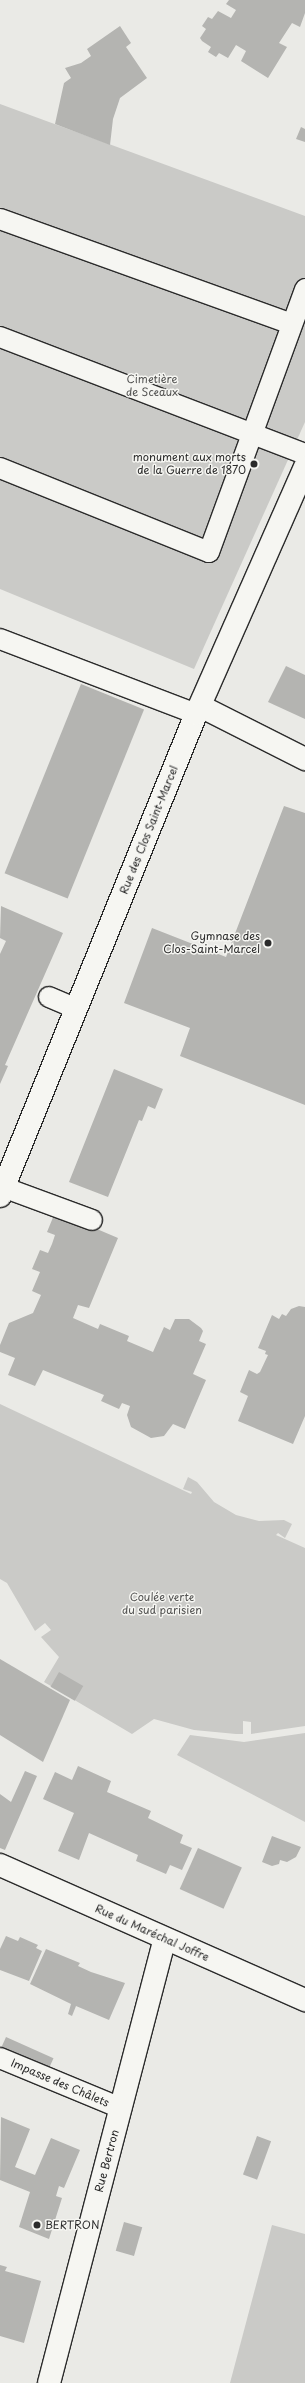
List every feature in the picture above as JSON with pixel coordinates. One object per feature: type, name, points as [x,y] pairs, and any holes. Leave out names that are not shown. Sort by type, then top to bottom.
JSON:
[{"type":"street","name":"Rue des Clos Saint-Marcel","points":[[1,1190],[198,710],[305,467]]},
{"type":"street","points":[[198,710],[305,759]]},
{"type":"street","name":"Rue du Maréchal Joffre","points":[[0,1865],[305,2000]]},
{"type":"street","name":"Rue Bertron","points":[[49,2383],[165,1939]]},
{"type":"lane","points":[[0,219],[292,324]]},
{"type":"lane","points":[[0,468],[209,552],[305,289]]},
{"type":"lane","points":[[0,337],[305,454]]},
{"type":"lane","points":[[0,640],[198,710]]},
{"type":"lane","points":[[49,997],[75,1008]]},
{"type":"lane","points":[[1,1190],[92,1220]]},
{"type":"lane","name":"Impasse des Châlets","points":[[0,2058],[121,2108]]},
{"type":"green space","name":"Cimetière de Sceaux","points":[[0,104],[305,216],[305,422],[194,669],[0,589]]},
{"type":"green space","name":"Coulée verte du sud parisien","points":[[0,1404],[191,1494],[192,1492],[183,1489],[188,1477],[197,1482],[214,1502],[236,1515],[259,1521],[284,1520],[292,1524],[285,1538],[278,1533],[276,1535],[305,1548],[305,1726],[251,1734],[251,1722],[243,1721],[243,1734],[236,1734],[194,1730],[154,1719],[132,1734],[44,1682],[59,1657],[41,1637],[51,1630],[45,1623],[35,1631],[7,1583],[0,1579]]},
{"type":"green space","points":[[305,1733],[305,1822],[177,1755],[190,1735],[244,1742]]},
{"type":"green space","points":[[272,2225],[305,2234],[305,2383],[230,2383]]},
{"type":"building","points":[[229,0],[305,0],[305,13],[300,27],[292,23],[279,43],[287,47],[268,78],[241,61],[246,51],[236,45],[228,58],[219,53],[216,57],[208,52],[211,47],[200,38],[206,29],[202,26],[208,17],[212,19],[218,11],[231,18],[236,10],[226,4]]},
{"type":"building","points":[[120,26],[131,43],[126,47],[147,78],[120,98],[113,119],[110,145],[55,124],[64,83],[71,78],[65,68],[81,63],[91,56],[87,49]]},
{"type":"building","points":[[301,127],[305,129],[305,142],[296,139]]},
{"type":"building","points":[[286,666],[305,675],[305,719],[268,702]]},
{"type":"building","points":[[81,684],[144,709],[68,899],[5,873]]},
{"type":"building","name":"Gymnase des Clos-Saint-Marcel","points":[[284,806],[305,813],[305,1105],[180,1056],[190,1028],[124,1003],[152,928],[226,957]]},
{"type":"building","points":[[1,906],[63,933],[5,1065],[8,1066],[0,1084],[0,954],[6,941],[0,938]]},
{"type":"building","points":[[114,1069],[163,1089],[155,1109],[148,1106],[142,1121],[139,1120],[108,1197],[69,1182]]},
{"type":"building","points":[[54,1215],[64,1215],[118,1238],[89,1308],[78,1305],[73,1318],[98,1329],[100,1324],[129,1336],[127,1341],[153,1352],[164,1327],[170,1330],[175,1319],[189,1319],[203,1331],[199,1341],[206,1344],[193,1374],[206,1380],[185,1429],[173,1424],[164,1436],[151,1438],[131,1427],[127,1415],[130,1406],[122,1403],[119,1409],[101,1401],[104,1395],[43,1370],[35,1386],[8,1375],[15,1358],[0,1352],[0,1345],[9,1323],[33,1313],[41,1295],[32,1291],[40,1272],[32,1269],[40,1250],[48,1253],[52,1244],[55,1235],[47,1232]]},
{"type":"building","points":[[299,1306],[305,1307],[305,1416],[293,1444],[238,1421],[248,1396],[240,1392],[249,1370],[257,1374],[260,1372],[268,1355],[265,1354],[266,1351],[258,1348],[272,1315],[279,1319],[282,1314],[286,1316],[291,1309]]},
{"type":"building","points":[[0,1659],[70,1700],[43,1762],[0,1735]]},
{"type":"building","points":[[59,1672],[83,1686],[75,1701],[50,1687]]},
{"type":"building","points":[[78,1766],[111,1781],[107,1792],[151,1811],[148,1818],[183,1835],[180,1843],[192,1848],[182,1870],[170,1865],[166,1874],[136,1861],[138,1855],[89,1833],[79,1860],[58,1851],[74,1813],[43,1799],[55,1772],[72,1780]]},
{"type":"building","points":[[25,1771],[37,1776],[5,1850],[0,1848],[0,1794],[11,1802]]},
{"type":"building","points":[[272,1836],[301,1847],[296,1857],[287,1862],[280,1860],[279,1864],[272,1866],[262,1862]]},
{"type":"building","points":[[198,1848],[242,1868],[224,1909],[180,1889]]},
{"type":"building","points":[[6,1936],[18,1941],[20,1937],[38,1945],[36,1948],[42,1951],[29,1981],[0,1970],[0,1949]]},
{"type":"building","points":[[46,1949],[80,1963],[78,1966],[91,1972],[125,1983],[109,2020],[76,2006],[72,2016],[68,2014],[71,2004],[30,1984]]},
{"type":"building","points":[[6,2037],[54,2058],[49,2069],[1,2048]]},
{"type":"building","points":[[1,2117],[30,2129],[15,2167],[35,2175],[51,2138],[80,2150],[64,2188],[59,2186],[56,2196],[62,2198],[49,2239],[19,2227],[30,2192],[0,2180]]},
{"type":"building","points":[[257,2136],[271,2141],[257,2180],[243,2175]]},
{"type":"building","points":[[124,2222],[142,2227],[134,2256],[116,2251]]},
{"type":"building","points":[[0,2265],[7,2267],[5,2271],[41,2281],[24,2343],[0,2336]]},
{"type":"place","name":"monument aux morts de la Guerre de 1870","points":[[254,464]]},
{"type":"place","name":"Gymnase des Clos-Saint-Marcel","points":[[268,943]]},
{"type":"place","name":"BERTRON","points":[[37,2225]]}]
